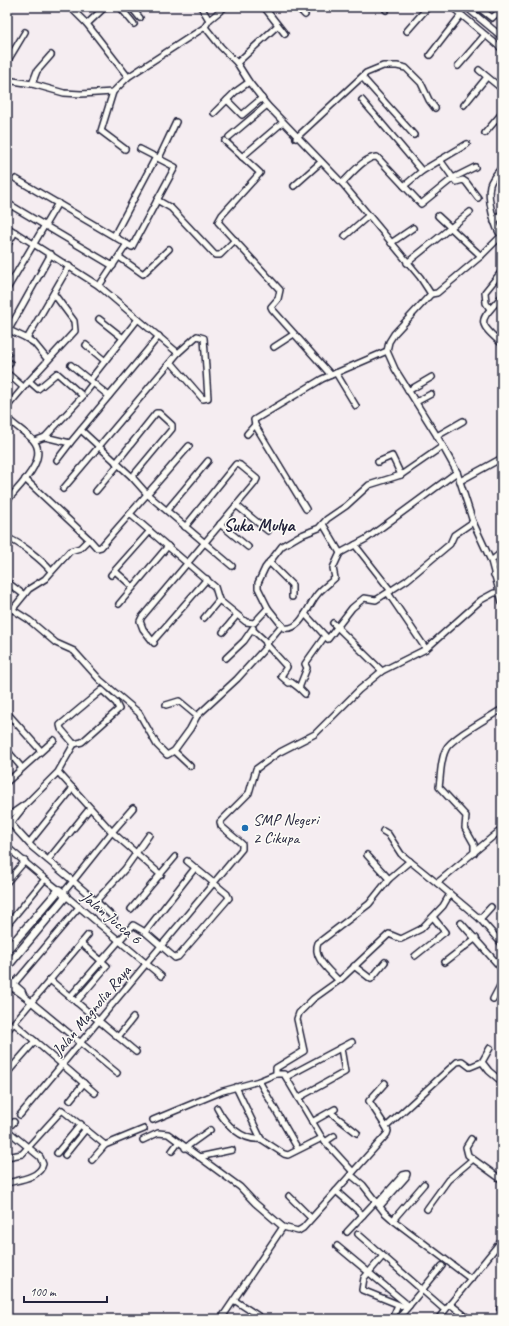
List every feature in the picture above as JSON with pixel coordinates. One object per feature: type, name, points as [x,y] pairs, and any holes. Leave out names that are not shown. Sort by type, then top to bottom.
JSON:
[{"type":"street","points":[[70,7],[87,24],[128,77]]},
{"type":"street","points":[[87,24],[105,7]]},
{"type":"street","points":[[120,7],[134,24]]},
{"type":"street","points":[[132,7],[140,18]]},
{"type":"street","points":[[201,7],[209,20]]},
{"type":"street","points":[[125,149],[101,131],[113,92],[128,77],[205,27],[209,20],[225,7]]},
{"type":"street","points":[[264,7],[277,26],[286,34]]},
{"type":"street","points":[[297,7],[305,16]]},
{"type":"street","points":[[407,31],[428,7]]},
{"type":"street","points":[[452,7],[502,49]]},
{"type":"street","points":[[466,7],[502,37]]},
{"type":"street","points":[[478,7],[492,18],[502,9]]},
{"type":"street","points":[[130,19],[136,13]]},
{"type":"street","points":[[430,55],[461,15]]},
{"type":"street","points":[[237,63],[277,26]]},
{"type":"street","points":[[205,27],[221,47],[237,63],[249,82],[267,105],[296,138],[342,183],[420,277],[431,294]]},
{"type":"street","points":[[7,62],[25,32]]},
{"type":"street","points":[[458,66],[485,35]]},
{"type":"street","points":[[32,84],[36,71],[50,55]]},
{"type":"street","points":[[296,138],[362,77],[383,66],[397,66],[406,68],[421,83],[429,100],[435,108]]},
{"type":"street","points":[[479,70],[502,90]]},
{"type":"street","points":[[362,77],[414,135]]},
{"type":"street","points":[[464,105],[487,77]]},
{"type":"street","points":[[7,80],[32,84],[64,93],[81,94],[113,92]]},
{"type":"street","points":[[214,113],[249,82]]},
{"type":"street","points":[[227,100],[242,115],[262,98]]},
{"type":"street","points":[[362,100],[422,171]]},
{"type":"street","points":[[267,105],[227,139],[242,157],[260,173],[218,220],[280,290],[278,299],[271,307],[331,375]]},
{"type":"street","points":[[485,133],[502,113]]},
{"type":"street","points":[[114,236],[176,122]]},
{"type":"street","points":[[242,157],[283,122]]},
{"type":"street","points":[[404,186],[422,171],[467,144]]},
{"type":"street","points":[[16,179],[132,247],[175,167],[140,149]]},
{"type":"street","points":[[342,183],[366,161],[374,157],[382,161],[421,204],[454,178],[475,167]]},
{"type":"street","points":[[440,160],[456,182],[463,180],[466,182],[478,198]]},
{"type":"street","points":[[294,186],[321,162]]},
{"type":"street","points":[[502,167],[490,185],[494,222],[502,237],[437,293],[431,294],[394,334],[386,351],[408,391],[437,436],[457,472],[473,522],[491,561],[502,602]]},
{"type":"street","points":[[157,200],[171,208],[215,255],[220,255],[235,240]]},
{"type":"street","points":[[7,202],[113,266]]},
{"type":"street","points":[[7,289],[58,203]]},
{"type":"street","points":[[407,262],[470,212]]},
{"type":"street","points":[[494,222],[502,213]]},
{"type":"street","points":[[345,236],[368,216]]},
{"type":"street","points":[[438,216],[449,228],[481,256]]},
{"type":"street","points":[[7,227],[99,286],[178,353]]},
{"type":"street","points":[[391,243],[412,228]]},
{"type":"street","points":[[7,246],[15,232]]},
{"type":"street","points":[[99,286],[127,244]]},
{"type":"street","points":[[119,257],[143,274],[169,249]]},
{"type":"street","points":[[48,360],[34,343],[26,338],[8,332],[51,254]]},
{"type":"street","points":[[26,338],[70,266]]},
{"type":"street","points":[[490,309],[486,303],[485,292],[502,272]]},
{"type":"street","points":[[7,407],[23,387],[72,336],[76,329],[74,321],[54,294]]},
{"type":"street","points":[[501,341],[485,329],[483,325],[484,317],[502,296]]},
{"type":"street","points":[[99,319],[123,338]]},
{"type":"street","points":[[86,392],[105,361],[138,319]]},
{"type":"street","points":[[274,347],[294,334]]},
{"type":"street","points":[[57,460],[159,336]]},
{"type":"street","points":[[63,489],[178,353],[196,336],[204,338],[209,395],[207,399],[203,399],[171,362]]},
{"type":"street","points":[[86,345],[105,361]]},
{"type":"street","points":[[306,509],[254,420],[331,375],[386,351]]},
{"type":"street","points":[[71,365],[109,396]]},
{"type":"street","points":[[7,372],[23,387]]},
{"type":"street","points":[[29,381],[38,388],[57,373],[83,396],[45,437],[34,441]]},
{"type":"street","points":[[336,373],[356,406]]},
{"type":"street","points":[[408,391],[432,377]]},
{"type":"street","points":[[416,402],[431,394]]},
{"type":"street","points":[[96,491],[156,413],[159,413],[172,425],[172,429],[132,477]]},
{"type":"street","points":[[7,418],[34,441],[38,451],[34,468],[7,501]]},
{"type":"street","points":[[437,436],[463,421]]},
{"type":"street","points":[[247,434],[255,424]]},
{"type":"street","points":[[81,430],[132,477],[147,494],[232,566]]},
{"type":"street","points":[[45,437],[70,443]]},
{"type":"street","points":[[25,479],[97,548],[99,548],[189,446]]},
{"type":"street","points":[[443,446],[401,475],[368,485],[346,506],[327,519],[312,532],[299,536],[282,546],[269,562],[258,585],[268,608],[282,625],[287,628],[290,628],[300,622],[317,594],[335,578],[333,568],[340,553],[355,545],[457,472]]},
{"type":"street","points":[[378,462],[392,456],[401,475]]},
{"type":"street","points":[[460,482],[502,458]]},
{"type":"street","points":[[167,510],[208,461]]},
{"type":"street","points":[[186,527],[237,464],[257,480],[140,619],[143,629],[154,642],[206,579]]},
{"type":"street","points":[[236,505],[268,530]]},
{"type":"street","points":[[130,514],[206,579],[217,590],[219,600],[246,622],[252,623]]},
{"type":"street","points":[[305,614],[325,636],[330,638],[336,625],[363,599],[374,601],[389,592],[450,544],[454,535],[473,522]]},
{"type":"street","points":[[220,524],[248,547]]},
{"type":"street","points":[[323,524],[340,553]]},
{"type":"street","points":[[133,587],[113,573],[150,531]]},
{"type":"street","points":[[7,538],[19,544],[45,564],[51,571]]},
{"type":"street","points":[[89,539],[80,548],[70,551],[51,571],[9,608],[29,620],[56,643],[74,650],[100,680],[139,713],[157,745],[166,755],[174,750],[190,729],[197,716],[237,679],[282,625]]},
{"type":"street","points":[[355,545],[389,592],[426,650]]},
{"type":"street","points":[[119,604],[168,546]]},
{"type":"street","points":[[491,561],[502,552]]},
{"type":"street","points":[[269,562],[292,585],[292,597]]},
{"type":"street","points":[[494,575],[502,570]]},
{"type":"street","points":[[7,582],[24,595]]},
{"type":"street","name":"Jalan Magnolia Raya","points":[[20,1115],[242,849],[243,846],[221,826],[220,822],[249,793],[256,769],[278,753],[315,734],[359,690],[382,671],[426,650],[481,600],[494,593],[499,593]]},
{"type":"street","points":[[204,618],[219,600]]},
{"type":"street","points":[[252,623],[268,608]]},
{"type":"street","points":[[223,632],[236,615]]},
{"type":"street","points":[[252,623],[253,630],[287,666],[281,676],[289,684],[291,682],[305,694]]},
{"type":"street","points":[[336,625],[382,671]]},
{"type":"street","points":[[226,658],[253,630]]},
{"type":"street","points":[[299,688],[307,668],[305,664],[325,636]]},
{"type":"street","points":[[74,744],[61,729],[60,725],[97,692],[102,690],[119,709],[82,742],[74,744],[58,772],[26,804],[11,823],[12,826],[29,843],[114,918]]},
{"type":"street","points":[[166,705],[179,701],[197,716]]},
{"type":"street","points":[[474,853],[474,844],[465,828],[466,816],[439,786],[442,762],[445,751],[454,740],[502,709]]},
{"type":"street","points":[[10,714],[41,751]]},
{"type":"street","points":[[7,782],[54,740]]},
{"type":"street","points":[[7,750],[22,768]]},
{"type":"street","points":[[174,750],[190,766]]},
{"type":"street","points":[[58,772],[112,832],[161,875]]},
{"type":"street","points":[[29,843],[74,788]]},
{"type":"street","points":[[8,816],[26,804]]},
{"type":"street","points":[[48,860],[90,808]]},
{"type":"street","points":[[7,950],[73,881],[133,808]]},
{"type":"street","points":[[437,883],[502,829]]},
{"type":"street","points":[[383,831],[388,834],[400,854],[480,919],[502,944]]},
{"type":"street","points":[[96,902],[136,854],[149,835]]},
{"type":"street","name":"Jalan Jucca 6","points":[[7,847],[119,942],[162,976]]},
{"type":"street","points":[[367,855],[389,879]]},
{"type":"street","points":[[131,909],[176,857]]},
{"type":"street","points":[[7,882],[25,861]]},
{"type":"street","points":[[70,997],[101,960],[133,926],[135,925],[175,958],[178,957],[229,898],[227,894],[187,861]]},
{"type":"street","points":[[338,980],[317,954],[316,951],[318,943],[369,904],[389,879],[410,861]]},
{"type":"street","points":[[144,932],[195,868]]},
{"type":"street","points":[[7,925],[45,879]]},
{"type":"street","points":[[7,967],[62,893]]},
{"type":"street","points":[[276,1074],[275,1071],[278,1067],[304,1051],[297,1019],[299,1013],[389,934],[401,939],[421,930],[443,906],[450,894]]},
{"type":"street","points":[[480,919],[491,907]]},
{"type":"street","points":[[7,993],[11,985],[79,908]]},
{"type":"street","points":[[415,956],[445,932],[433,917]]},
{"type":"street","points":[[461,923],[476,938],[502,969]]},
{"type":"street","points":[[7,1031],[88,935]]},
{"type":"street","points":[[445,962],[476,938]]},
{"type":"street","points":[[76,1002],[107,966],[81,943]]},
{"type":"street","points":[[354,966],[371,979],[385,962]]},
{"type":"street","points":[[7,978],[11,985],[22,991],[24,996],[117,1073]]},
{"type":"street","points":[[50,980],[136,1052]]},
{"type":"street","points":[[493,999],[502,982]]},
{"type":"street","points":[[118,1037],[133,1018]]},
{"type":"street","points":[[14,1023],[95,1093]]},
{"type":"street","name":"Jalan Magnolia Raya","points":[[7,1073],[35,1041]]},
{"type":"street","points":[[286,1076],[352,1042]]},
{"type":"street","points":[[298,1098],[345,1072],[341,1048]]},
{"type":"street","points":[[386,1127],[457,1062],[462,1061],[470,1067],[482,1062],[490,1048]]},
{"type":"street","points":[[482,1062],[489,1071],[502,1082]]},
{"type":"street","points":[[153,1120],[223,1091],[259,1081],[276,1074],[284,1074],[324,1140],[393,1220],[471,1279]]},
{"type":"street","points":[[259,1081],[298,1149]]},
{"type":"street","points":[[70,1100],[84,1083]]},
{"type":"street","points":[[144,1140],[162,1132],[168,1134],[178,1143],[240,1187],[255,1203],[283,1227],[298,1231],[352,1174],[387,1134],[388,1131],[386,1127],[369,1101],[385,1083]]},
{"type":"street","points":[[236,1087],[261,1140]]},
{"type":"street","points":[[217,1108],[222,1119],[230,1126],[250,1138],[261,1140],[286,1155],[334,1136]]},
{"type":"street","points":[[7,1157],[22,1154],[60,1110],[64,1111],[81,1124],[105,1146]]},
{"type":"street","points":[[312,1122],[333,1110],[357,1133]]},
{"type":"street","points":[[7,1183],[25,1179],[38,1172],[43,1167],[41,1159],[7,1130],[14,1122]]},
{"type":"street","points":[[57,1153],[81,1124]]},
{"type":"street","points":[[65,1155],[86,1129]]},
{"type":"street","points":[[92,1160],[105,1146],[144,1129]]},
{"type":"street","points":[[185,1148],[210,1130]]},
{"type":"street","points":[[471,1139],[466,1147],[468,1155],[502,1180]]},
{"type":"street","points":[[172,1151],[178,1143]]},
{"type":"street","points":[[199,1157],[232,1150]]},
{"type":"street","points":[[427,1209],[448,1180],[474,1159]]},
{"type":"street","points":[[347,1232],[363,1215],[378,1203],[407,1174],[402,1175],[378,1203]]},
{"type":"street","points":[[393,1220],[424,1184]]},
{"type":"street","points":[[336,1191],[363,1215]]},
{"type":"street","points":[[289,1196],[311,1218]]},
{"type":"street","points":[[221,1319],[283,1227]]},
{"type":"street","points":[[358,1234],[423,1289],[445,1310]]},
{"type":"street","points":[[438,1319],[502,1240]]},
{"type":"street","points":[[337,1246],[408,1307]]},
{"type":"street","points":[[383,1256],[362,1283],[364,1292],[398,1305],[408,1307]]},
{"type":"street","points":[[398,1319],[442,1266]]},
{"type":"street","points":[[234,1300],[260,1317]]},
{"type":"street","points":[[450,1304],[469,1319]]},
{"type":"street","points":[[392,1319],[398,1305]]},
{"type":"place","name":"SMP Negeri 2 Cikupa","points":[[245,828]]},
{"type":"district","name":"Suka Mulya","points":[[259,525]]}]
